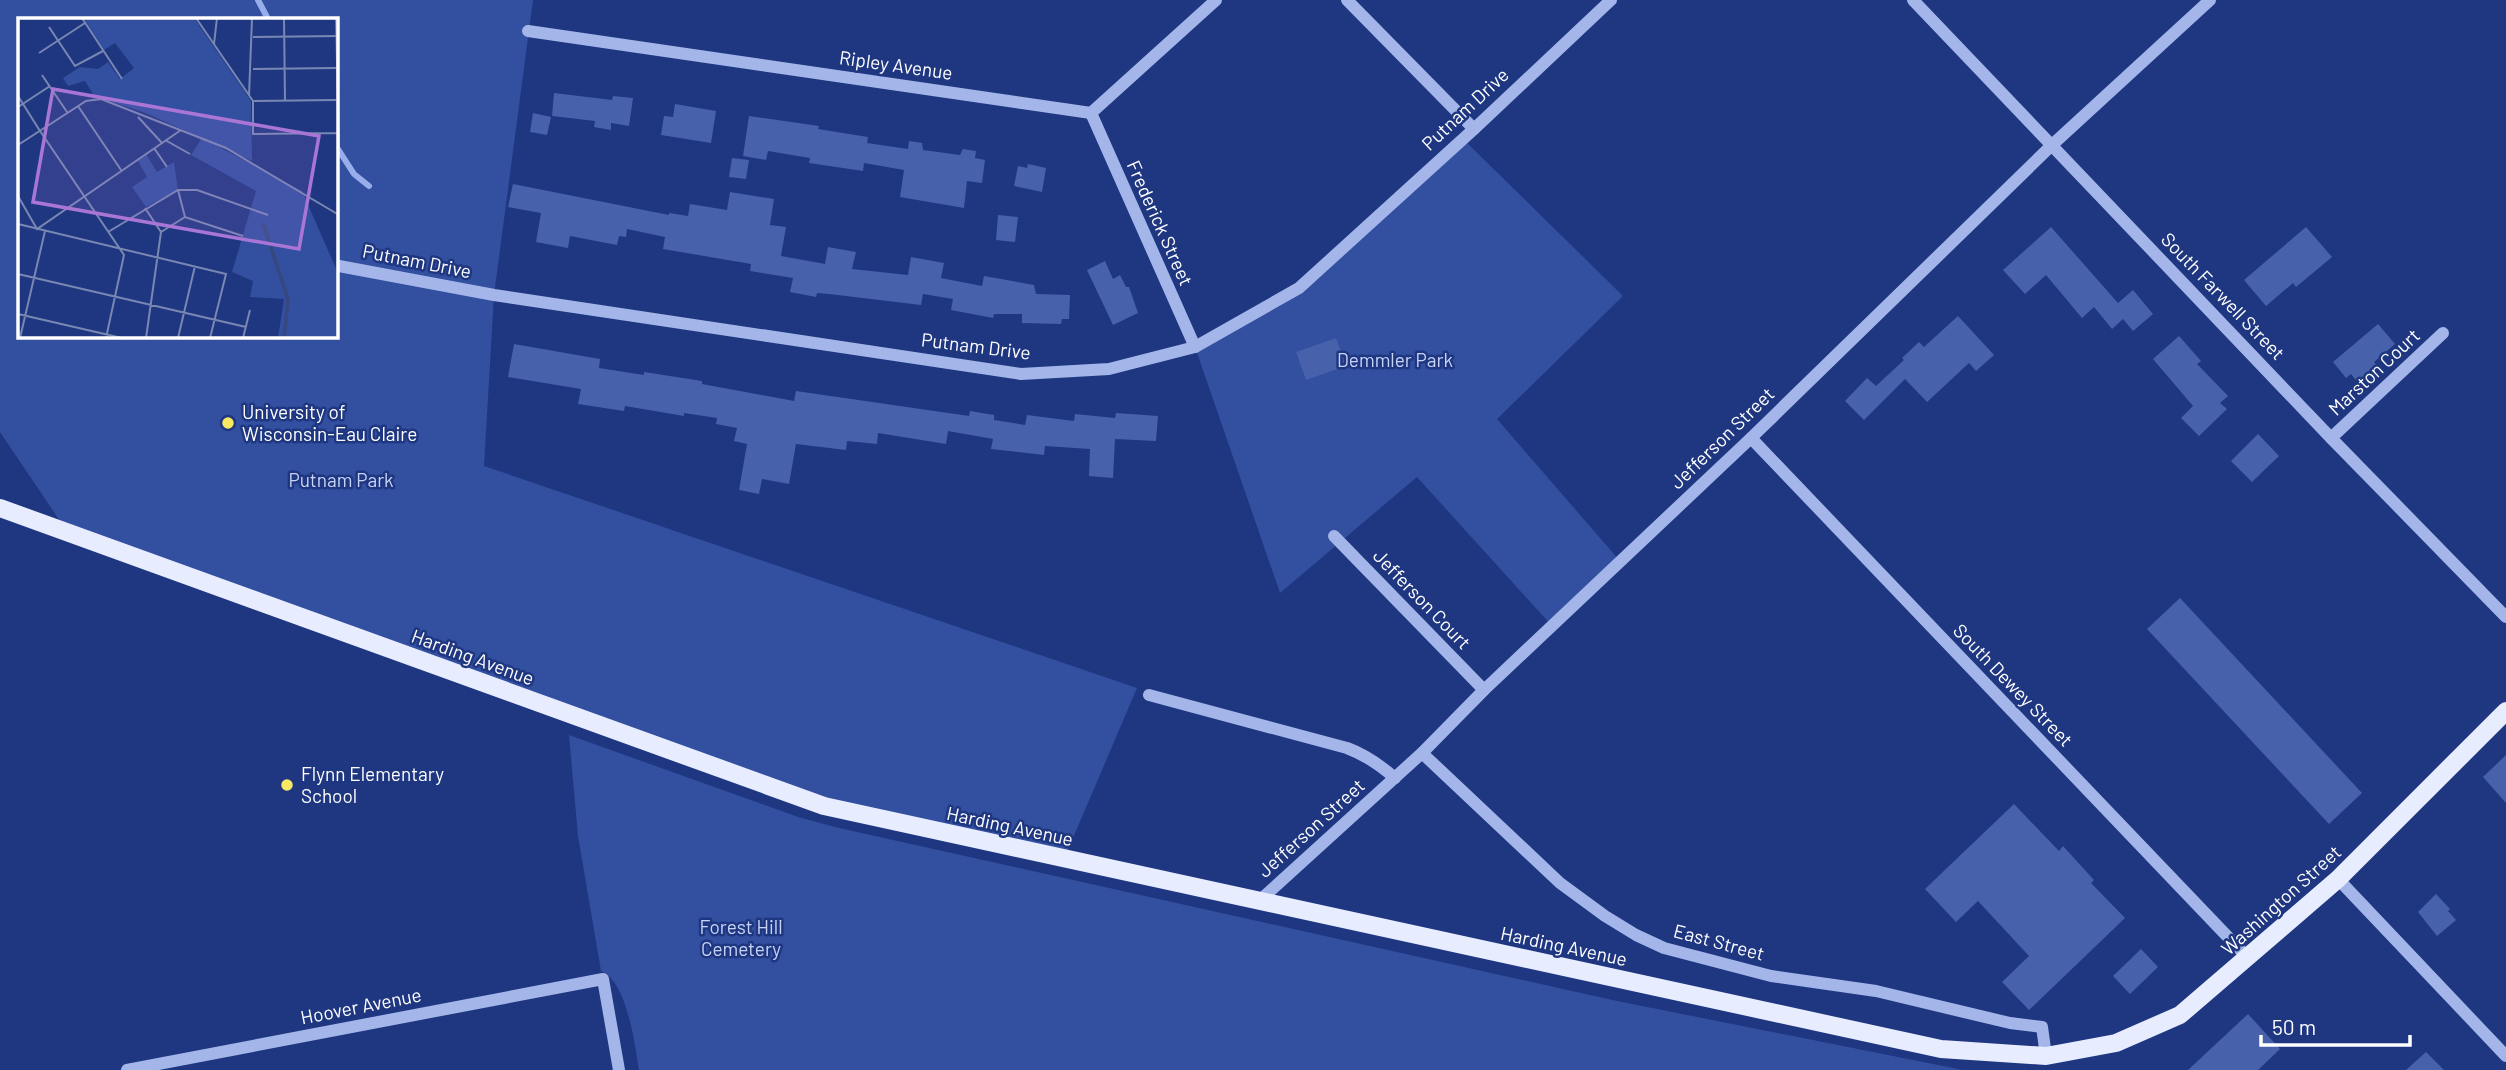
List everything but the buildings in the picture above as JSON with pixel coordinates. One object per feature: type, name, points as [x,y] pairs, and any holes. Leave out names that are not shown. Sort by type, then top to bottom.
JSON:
[{"type":"main road","name":"Harding Avenue","points":[[0,508],[824,806],[1941,1049],[2046,1056]]},
{"type":"main road","name":"Washington Street","points":[[2046,1056],[2116,1043],[2180,1015],[2338,879],[2506,711]]},
{"type":"street","points":[[1091,113],[1216,0]]},
{"type":"street","points":[[1347,0],[1474,129]]},
{"type":"street","name":"Putnam Drive","points":[[339,266],[494,295],[1021,374],[1110,369],[1195,347],[1299,288],[1611,0]]},
{"type":"street","name":"South Farwell Street","points":[[1913,0],[2331,438],[2506,617]]},
{"type":"street","name":"Jefferson Street","points":[[1258,902],[1422,753],[1484,690],[1751,438],[2052,145],[2210,0]]},
{"type":"street","name":"Ripley Avenue","points":[[528,31],[1091,113]]},
{"type":"street","name":"Frederick Street","points":[[1091,113],[1195,347]]},
{"type":"street","name":"Marston Court","points":[[2331,438],[2443,333]]},
{"type":"street","name":"South Dewey Street","points":[[1751,438],[2248,958]]},
{"type":"street","name":"Jefferson Court","points":[[1334,536],[1484,690]]},
{"type":"street","points":[[1149,695],[1347,748],[1379,764],[1395,778]]},
{"type":"street","name":"East Street","points":[[1422,753],[1581,901],[1636,936],[1664,948],[1771,976],[1876,991],[2010,1023],[2042,1027],[2046,1056]]},
{"type":"street","points":[[2338,879],[2506,1056]]},
{"type":"street","name":"Hoover Avenue","points":[[127,1070],[603,979],[620,1070]]},
{"type":"green space","name":"Putnam Park","points":[[0,0],[533,0],[494,295],[484,466],[1137,688],[1064,859],[824,806],[68,533],[0,432]]},
{"type":"green space","name":"Demmler Park","points":[[1463,139],[1623,296],[1497,419],[1620,561],[1552,626],[1417,477],[1280,593],[1195,347],[1299,288]]},
{"type":"green space","name":"Forest Hill Cemetery","points":[[569,735],[798,817],[839,828],[1617,1001],[1963,1070],[639,1070],[623,1000],[610,977],[601,971],[578,836]]},
{"type":"waterway","points":[[258,0],[267,18]]},
{"type":"waterway","points":[[338,149],[354,174],[369,186]]},
{"type":"place","name":"University of Wisconsin-Eau Claire","points":[[228,423]]},
{"type":"place","name":"Flynn Elementary School","points":[[287,785]]}]
